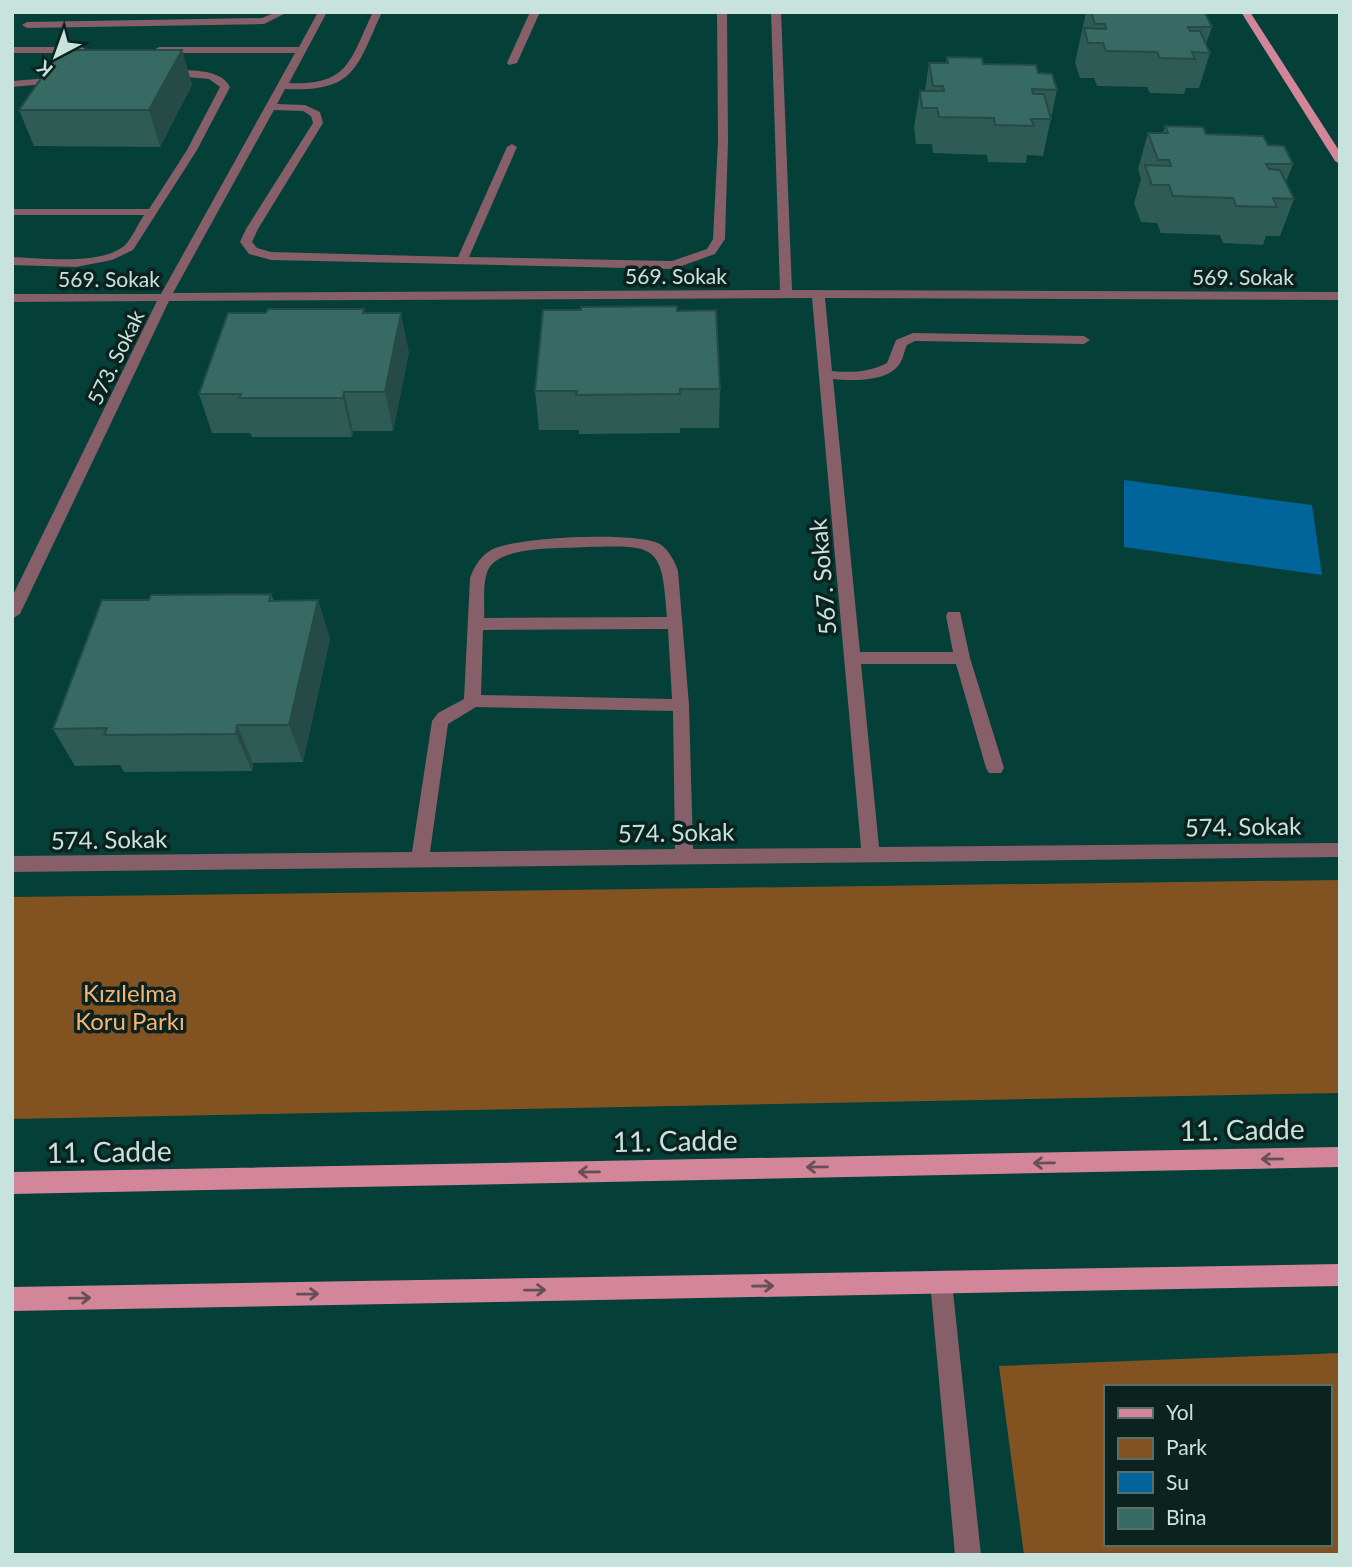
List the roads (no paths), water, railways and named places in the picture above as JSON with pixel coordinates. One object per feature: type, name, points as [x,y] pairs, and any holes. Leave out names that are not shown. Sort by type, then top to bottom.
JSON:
[{"type":"main road","points":[[1245,12],[1340,161]]},
{"type":"main road","name":"11. Cadde","points":[[12,1183],[1340,1157]]},
{"type":"main road","points":[[12,1300],[1340,1275]]},
{"type":"street","points":[[27,25],[264,21],[284,12]]},
{"type":"street","name":"573. Sokak","points":[[12,614],[165,297],[323,12]]},
{"type":"street","points":[[281,86],[322,86],[337,82],[348,70],[378,12]]},
{"type":"street","points":[[512,63],[535,12]]},
{"type":"street","points":[[270,107],[305,108],[316,114],[318,123],[252,229],[246,242],[253,251],[271,256],[673,265],[711,251],[719,239],[723,141],[722,12]]},
{"type":"street","points":[[776,12],[786,294]]},
{"type":"street","points":[[12,50],[95,50]]},
{"type":"street","points":[[150,50],[302,50]]},
{"type":"street","points":[[12,261],[76,263],[108,257],[129,248],[192,150],[225,87],[222,81],[211,76],[149,72]]},
{"type":"street","points":[[12,84],[68,79]]},
{"type":"street","points":[[462,260],[512,147]]},
{"type":"street","points":[[12,212],[150,212]]},
{"type":"street","name":"569. Sokak","points":[[12,298],[786,294],[1340,296]]},
{"type":"street","name":"567. Sokak","points":[[818,294],[871,855]]},
{"type":"street","points":[[826,375],[863,377],[881,371],[893,365],[901,343],[913,337],[1084,340]]},
{"type":"street","points":[[420,860],[440,721],[446,714],[463,710],[472,701],[478,578],[483,563],[495,552],[508,548],[634,542],[654,548],[667,562],[672,575],[681,705],[684,857]]},
{"type":"street","points":[[954,616],[962,658],[995,768]]},
{"type":"street","points":[[476,624],[675,623]]},
{"type":"street","points":[[853,658],[962,658]]},
{"type":"street","points":[[472,701],[681,705]]},
{"type":"street","name":"574. Sokak","points":[[12,864],[1340,850]]},
{"type":"street","points":[[941,1282],[968,1555]]},
{"type":"water","points":[[1124,480],[1312,505],[1322,575],[1124,547]]},
{"type":"park label","name":"Kızılelma Koru Parkı","points":[[130,1006]]}]
